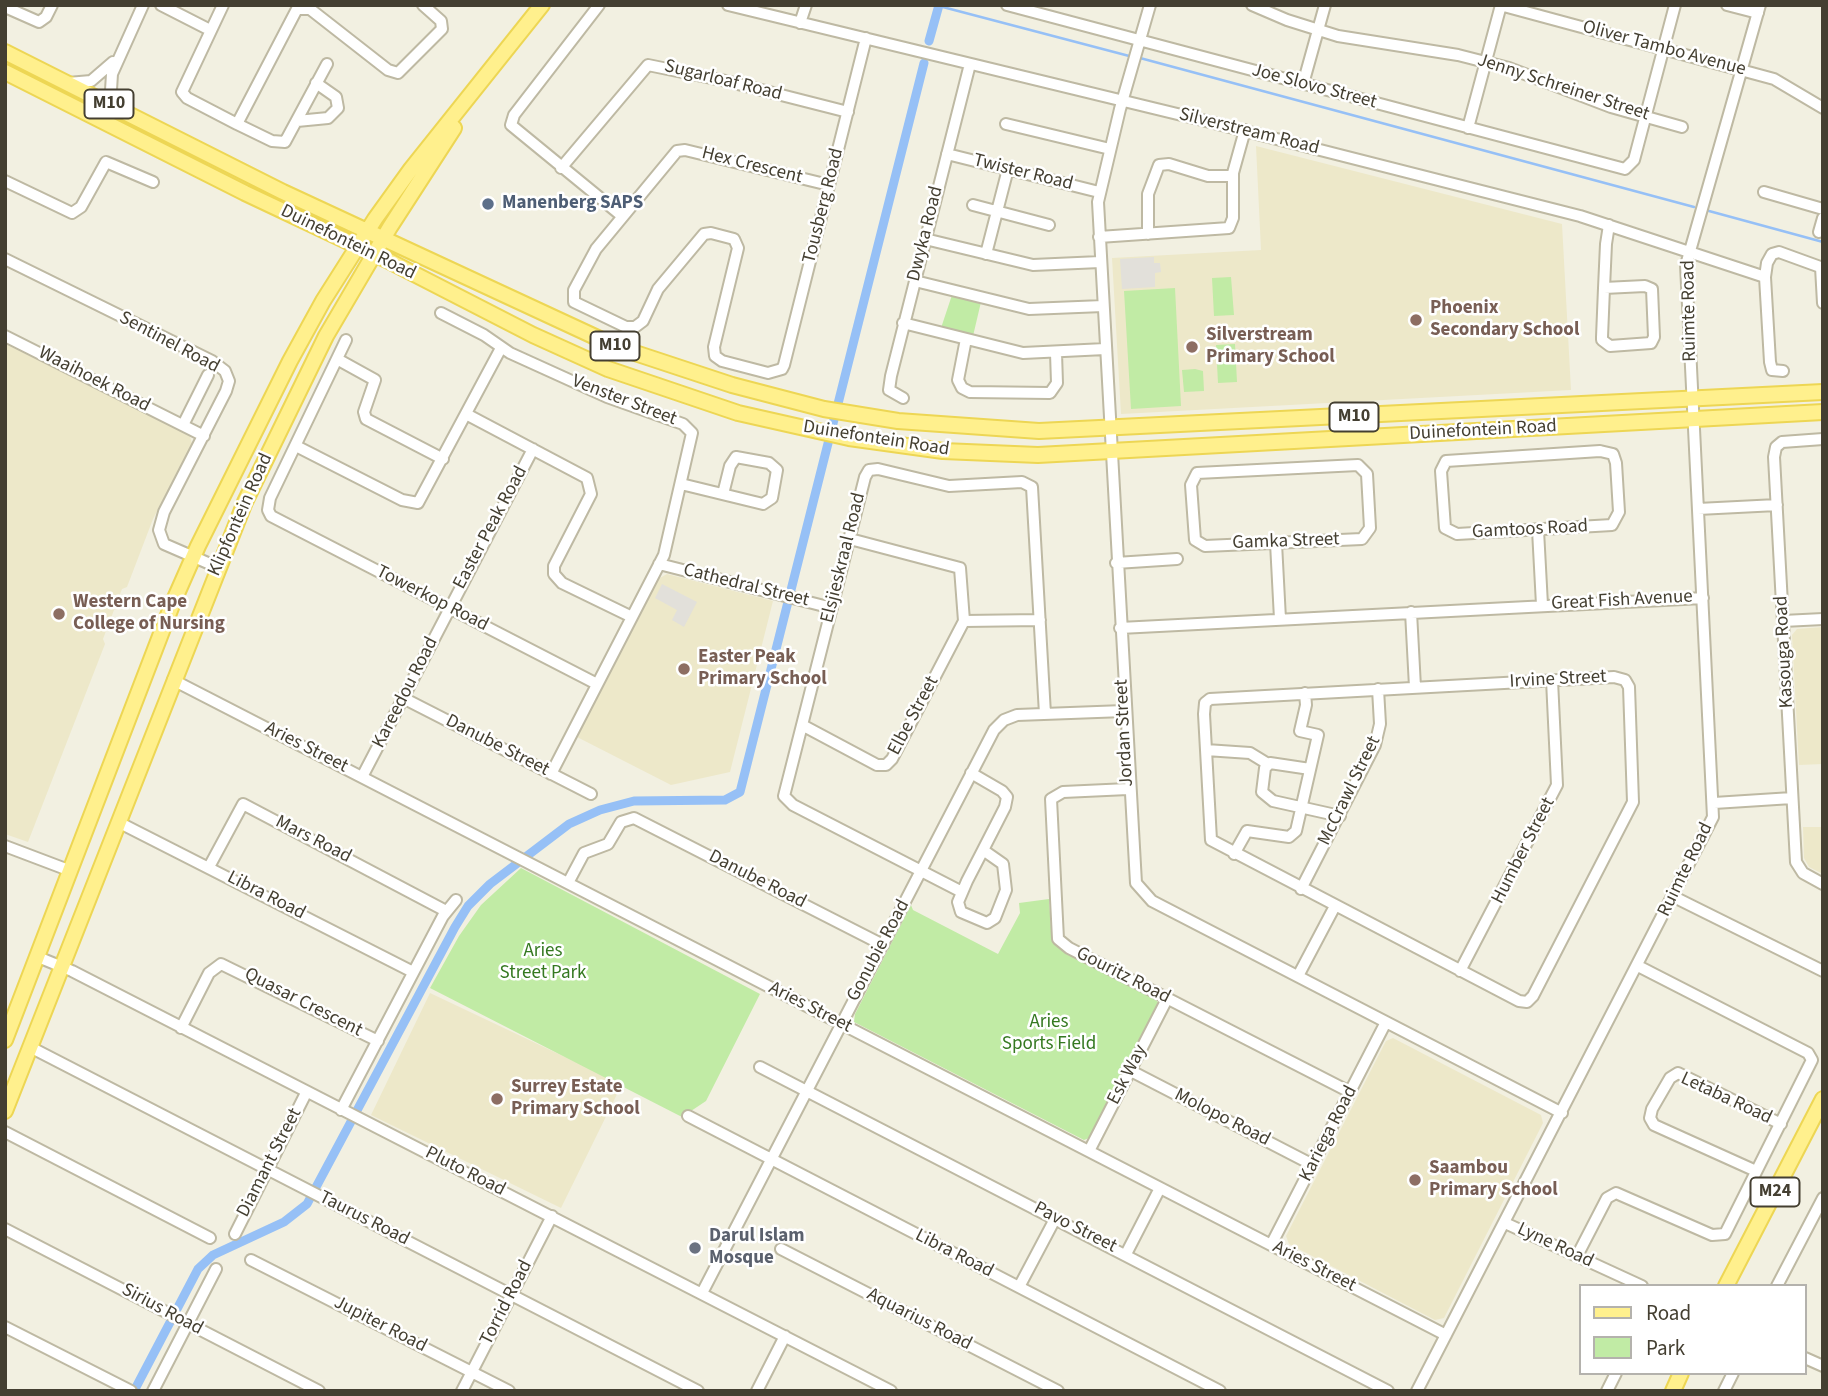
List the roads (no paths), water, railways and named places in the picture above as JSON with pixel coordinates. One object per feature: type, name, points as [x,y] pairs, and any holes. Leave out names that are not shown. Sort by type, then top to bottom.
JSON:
[{"type":"main road","name":"Klipfontein Road","points":[[5,1041],[194,557],[296,350],[367,230],[416,162],[494,69],[542,5]]},
{"type":"main road","name":"Duinefontein Road","points":[[5,52],[283,192],[617,347],[732,385],[850,414],[888,420],[1007,430],[1110,429],[1823,392]]},
{"type":"main road","name":"Klipfontein Road","points":[[5,1111],[217,567],[300,384],[384,238],[494,69]]},
{"type":"main road","name":"Duinefontein Road","points":[[5,72],[533,335],[608,369],[738,413],[849,438],[932,450],[1000,454],[1823,412]]},
{"type":"main road","name":"M24","points":[[1727,1284],[1823,1099]]},
{"type":"main road","points":[[1673,1391],[1681,1375]]},
{"type":"street","points":[[5,7],[39,22],[44,19],[52,5]]},
{"type":"street","points":[[68,83],[99,78],[117,57],[142,5]]},
{"type":"street","points":[[161,5],[210,30]]},
{"type":"street","points":[[223,5],[182,92],[187,98],[279,144],[289,138],[327,64]]},
{"type":"street","points":[[237,124],[297,9],[310,9],[388,70],[398,73],[442,29],[441,21],[423,5]]},
{"type":"street","points":[[599,5],[511,120],[512,130],[622,216]]},
{"type":"street","name":"Silverstream Road","points":[[728,5],[1245,130],[1609,225],[1765,278]]},
{"type":"street","points":[[800,23],[806,5]]},
{"type":"street","name":"Joe Slovo Street","points":[[1007,5],[1140,46],[1303,84],[1621,169],[1632,164],[1646,117]]},
{"type":"street","name":"Jordan Street","points":[[1150,5],[1099,192],[1100,262],[1133,874],[1142,893],[1562,1113]]},
{"type":"street","name":"Jenny Schreiner Street","points":[[1252,5],[1318,30],[1485,61],[1682,127]]},
{"type":"street","points":[[1303,84],[1325,5]]},
{"type":"street","points":[[1468,128],[1501,5]]},
{"type":"street","name":"Oliver Tambo Avenue","points":[[1501,5],[1774,79],[1823,108]]},
{"type":"street","points":[[1646,117],[1675,5]]},
{"type":"street","points":[[1727,5],[1759,9]]},
{"type":"street","name":"Ruimte Road","points":[[1421,1389],[1446,1335],[1710,825],[1714,803],[1686,272],[1689,250],[1759,9]]},
{"type":"street","name":"Tousberg Road","points":[[778,372],[784,365],[866,38]]},
{"type":"street","points":[[117,57],[111,90],[119,109]]},
{"type":"street","name":"Dwyka Road","points":[[903,398],[892,393],[889,386],[970,64]]},
{"type":"street","name":"Sugarloaf Road","points":[[561,168],[648,65],[726,81],[848,112]]},
{"type":"street","points":[[298,121],[328,118],[338,108],[336,97],[316,83]]},
{"type":"street","points":[[1006,124],[1110,149]]},
{"type":"street","points":[[1100,237],[1228,228],[1233,218],[1233,176],[1245,130]]},
{"type":"street","name":"Hex Crescent","points":[[778,372],[768,373],[722,361],[715,356],[714,347],[738,248],[734,239],[704,234],[658,289],[643,321],[635,327],[626,327],[574,302],[574,290],[588,263],[622,216],[668,158],[680,150],[829,185]]},
{"type":"street","name":"Twister Road","points":[[947,154],[1099,192]]},
{"type":"street","points":[[5,181],[72,213],[81,207],[106,162],[153,182]]},
{"type":"street","points":[[1148,234],[1148,194],[1159,165],[1169,164],[1208,176],[1233,176]]},
{"type":"street","points":[[986,254],[1008,169]]},
{"type":"street","points":[[1764,192],[1823,209]]},
{"type":"street","points":[[973,205],[1049,225]]},
{"type":"street","points":[[1819,232],[1823,218]]},
{"type":"street","points":[[1604,288],[1646,286],[1651,289],[1653,341],[1610,346],[1604,343],[1604,288],[1609,225]]},
{"type":"street","points":[[925,239],[1033,265],[1100,262]]},
{"type":"street","points":[[1783,371],[1774,371],[1770,367],[1765,278],[1769,257],[1775,252],[1822,267],[1823,303]]},
{"type":"street","name":"Sentinel Road","points":[[5,259],[218,365],[228,377],[228,387],[164,513],[159,530],[164,544],[217,567]]},
{"type":"street","points":[[915,281],[1022,308],[1103,306]]},
{"type":"street","name":"Venster Street","points":[[441,313],[484,335],[501,348],[587,388],[686,425],[692,436],[659,564],[551,774]]},
{"type":"street","points":[[904,323],[1023,353],[1105,349]]},
{"type":"street","name":"Waaihoek Road","points":[[5,336],[204,436]]},
{"type":"street","points":[[966,339],[958,380],[962,388],[970,392],[1050,394],[1057,383],[1056,353]]},
{"type":"street","points":[[346,340],[296,446],[411,504],[418,503],[424,497],[501,348]]},
{"type":"street","points":[[337,359],[374,380],[364,412],[366,419],[443,459]]},
{"type":"street","points":[[183,425],[208,375]]},
{"type":"street","points":[[466,414],[579,472],[591,485],[589,498],[554,566],[554,575],[562,583],[632,617]]},
{"type":"street","name":"Kasouga Road","points":[[1823,439],[1778,444],[1774,457],[1797,867],[1823,884]]},
{"type":"street","name":"Towerkop Road","points":[[296,446],[270,498],[268,513],[276,520],[597,684]]},
{"type":"street","name":"Easter Peak Road","points":[[450,608],[533,449]]},
{"type":"street","name":"Gamtoos Road","points":[[1600,451],[1613,454],[1619,512],[1616,522],[1607,526],[1538,530],[1457,534],[1448,531],[1444,524],[1443,464],[1453,458],[1600,451]]},
{"type":"street","points":[[681,484],[723,494],[767,503],[773,495],[777,470],[769,463],[736,457],[730,466],[723,494]]},
{"type":"street","name":"Gamka Street","points":[[1354,464],[1365,470],[1370,528],[1366,536],[1358,539],[1276,543],[1199,545],[1194,536],[1191,485],[1194,477],[1202,471],[1354,464]]},
{"type":"street","name":"Elsjieskraal Road","points":[[920,871],[787,802],[785,792],[864,477],[869,470],[948,485],[1029,484],[1033,491],[1045,714]]},
{"type":"street","points":[[1698,509],[1777,505]]},
{"type":"street","name":"Great Fish Avenue","points":[[1538,530],[1542,605]]},
{"type":"street","points":[[850,539],[960,568],[964,621],[1040,620]]},
{"type":"street","points":[[1276,543],[1280,619]]},
{"type":"street","points":[[1116,563],[1177,559]]},
{"type":"street","name":"Cathedral Street","points":[[659,564],[832,608]]},
{"type":"street","name":"Great Fish Avenue","points":[[1120,628],[1703,597]]},
{"type":"street","name":"Kareedou Road","points":[[362,777],[450,608]]},
{"type":"street","points":[[1411,612],[1415,687]]},
{"type":"street","points":[[1783,621],[1823,619]]},
{"type":"street","name":"Elbe Street","points":[[802,725],[877,765],[886,765],[892,759],[964,621]]},
{"type":"street","name":"Irvine Street","points":[[1614,677],[1628,684],[1632,807],[1531,1000],[1519,1001],[1234,854],[1210,839],[1204,708],[1208,700],[1552,680],[1614,677]]},
{"type":"street","name":"Aries Street","points":[[173,680],[1446,1335]]},
{"type":"street","name":"Humber Street","points":[[1460,971],[1557,785],[1552,680]]},
{"type":"street","name":"McCrawl Street","points":[[1301,889],[1378,738],[1381,714],[1378,689]]},
{"type":"street","points":[[1234,854],[1244,834],[1249,831],[1292,836],[1296,831],[1318,734],[1300,731],[1306,705],[1305,693]]},
{"type":"street","name":"Danube Street","points":[[403,698],[591,794]]},
{"type":"street","name":"Gonubie Road","points":[[702,1293],[998,724],[1010,717],[1124,711]]},
{"type":"street","points":[[1206,750],[1251,753],[1268,764],[1279,763],[1310,769]]},
{"type":"street","points":[[1268,764],[1261,787],[1264,796],[1340,816]]},
{"type":"street","points":[[971,773],[1002,791],[1007,797],[1005,807],[983,850],[962,892],[958,905],[964,914],[986,923],[995,918],[1004,900],[1003,863],[983,850]]},
{"type":"street","name":"Gouritz Road","points":[[1128,789],[1062,792],[1051,799],[1055,930],[1058,939],[1069,948],[1350,1092]]},
{"type":"street","points":[[1714,803],[1793,799]]},
{"type":"street","name":"Mars Road","points":[[209,867],[243,804],[446,911]]},
{"type":"street","name":"Danube Road","points":[[568,883],[584,853],[608,844],[620,824],[629,818],[883,946]]},
{"type":"street","name":"Libra Road","points":[[118,822],[413,972]]},
{"type":"street","points":[[5,846],[71,871]]},
{"type":"street","points":[[920,871],[962,892]]},
{"type":"street","points":[[1674,897],[1823,971]]},
{"type":"street","name":"Quasar Crescent","points":[[345,1112],[413,972],[446,911],[456,900]]},
{"type":"street","points":[[1298,976],[1335,906]]},
{"type":"street","name":"Pluto Road","points":[[38,957],[552,1216],[891,1391]]},
{"type":"street","name":"Quasar Crescent","points":[[181,1028],[209,972],[221,964],[378,1041]]},
{"type":"street","name":"Letaba Road","points":[[1577,1256],[1607,1198],[1616,1193],[1712,1235],[1723,1235],[1817,1060],[1638,966]]},
{"type":"street","name":"Esk Way","points":[[1089,1151],[1167,999]]},
{"type":"street","name":"Kariega Road","points":[[1271,1245],[1386,1023]]},
{"type":"street","name":"Taurus Road","points":[[30,1047],[698,1391]]},
{"type":"street","name":"Pavo Street","points":[[760,1068],[1388,1391]]},
{"type":"street","name":"Molopo Road","points":[[1131,1071],[1312,1165]]},
{"type":"street","name":"Letaba Road","points":[[1756,1171],[1656,1126],[1650,1118],[1652,1109],[1670,1078],[1678,1073],[1781,1124]]},
{"type":"street","name":"Diamant Street","points":[[235,1234],[306,1093]]},
{"type":"street","name":"Libra Road","points":[[688,1116],[1019,1287],[1197,1385],[1220,1391]]},
{"type":"street","points":[[5,1132],[210,1238]]},
{"type":"street","points":[[1126,1254],[1160,1188]]},
{"type":"street","points":[[1778,1284],[1823,1198]]},
{"type":"street","name":"Torrid Road","points":[[461,1391],[552,1216]]},
{"type":"street","points":[[1019,1287],[1055,1219]]},
{"type":"street","name":"Lyne Road","points":[[1505,1223],[1638,1284]]},
{"type":"street","name":"Sirius Road","points":[[5,1229],[318,1391]]},
{"type":"street","name":"Aquarius Road","points":[[780,1248],[1058,1391]]},
{"type":"street","name":"Jupiter Road","points":[[251,1260],[509,1391]]},
{"type":"street","points":[[153,1391],[183,1321],[216,1269]]},
{"type":"street","points":[[5,1327],[128,1389]]},
{"type":"street","points":[[757,1391],[785,1336]]},
{"type":"street","points":[[1807,1359],[1823,1366]]},
{"type":"street","points":[[1607,1391],[1615,1375]]},
{"type":"street","points":[[1724,1391],[1732,1375]]},
{"type":"waterway","points":[[929,41],[939,5]]},
{"type":"waterway","points":[[939,6],[1133,57]]},
{"type":"waterway","points":[[1140,58],[1694,207]]},
{"type":"waterway","points":[[134,1391],[198,1269],[213,1255],[284,1222],[307,1204],[455,927],[468,906],[490,884],[569,824],[600,810],[634,801],[725,800],[740,792],[924,63]]},
{"type":"waterway","points":[[1709,211],[1823,242]]},
{"type":"place","name":"Manenberg SAPS","points":[[488,204]]},
{"type":"place","name":"Phoenix Secondary School","points":[[1416,320]]},
{"type":"place","name":"Silverstream Primary School","points":[[1192,347]]},
{"type":"place","name":"Western Cape College of Nursing","points":[[59,614]]},
{"type":"place","name":"Easter Peak Primary School","points":[[684,669]]},
{"type":"place","name":"Surrey Estate Primary School","points":[[497,1099]]},
{"type":"place","name":"Saambou Primary School","points":[[1415,1180]]},
{"type":"place","name":"Darul Islam Mosque","points":[[695,1248]]},
{"type":"park label","name":"Aries Street Park","points":[[543,963]]},
{"type":"park label","name":"Aries Sports Field","points":[[1049,1034]]}]
